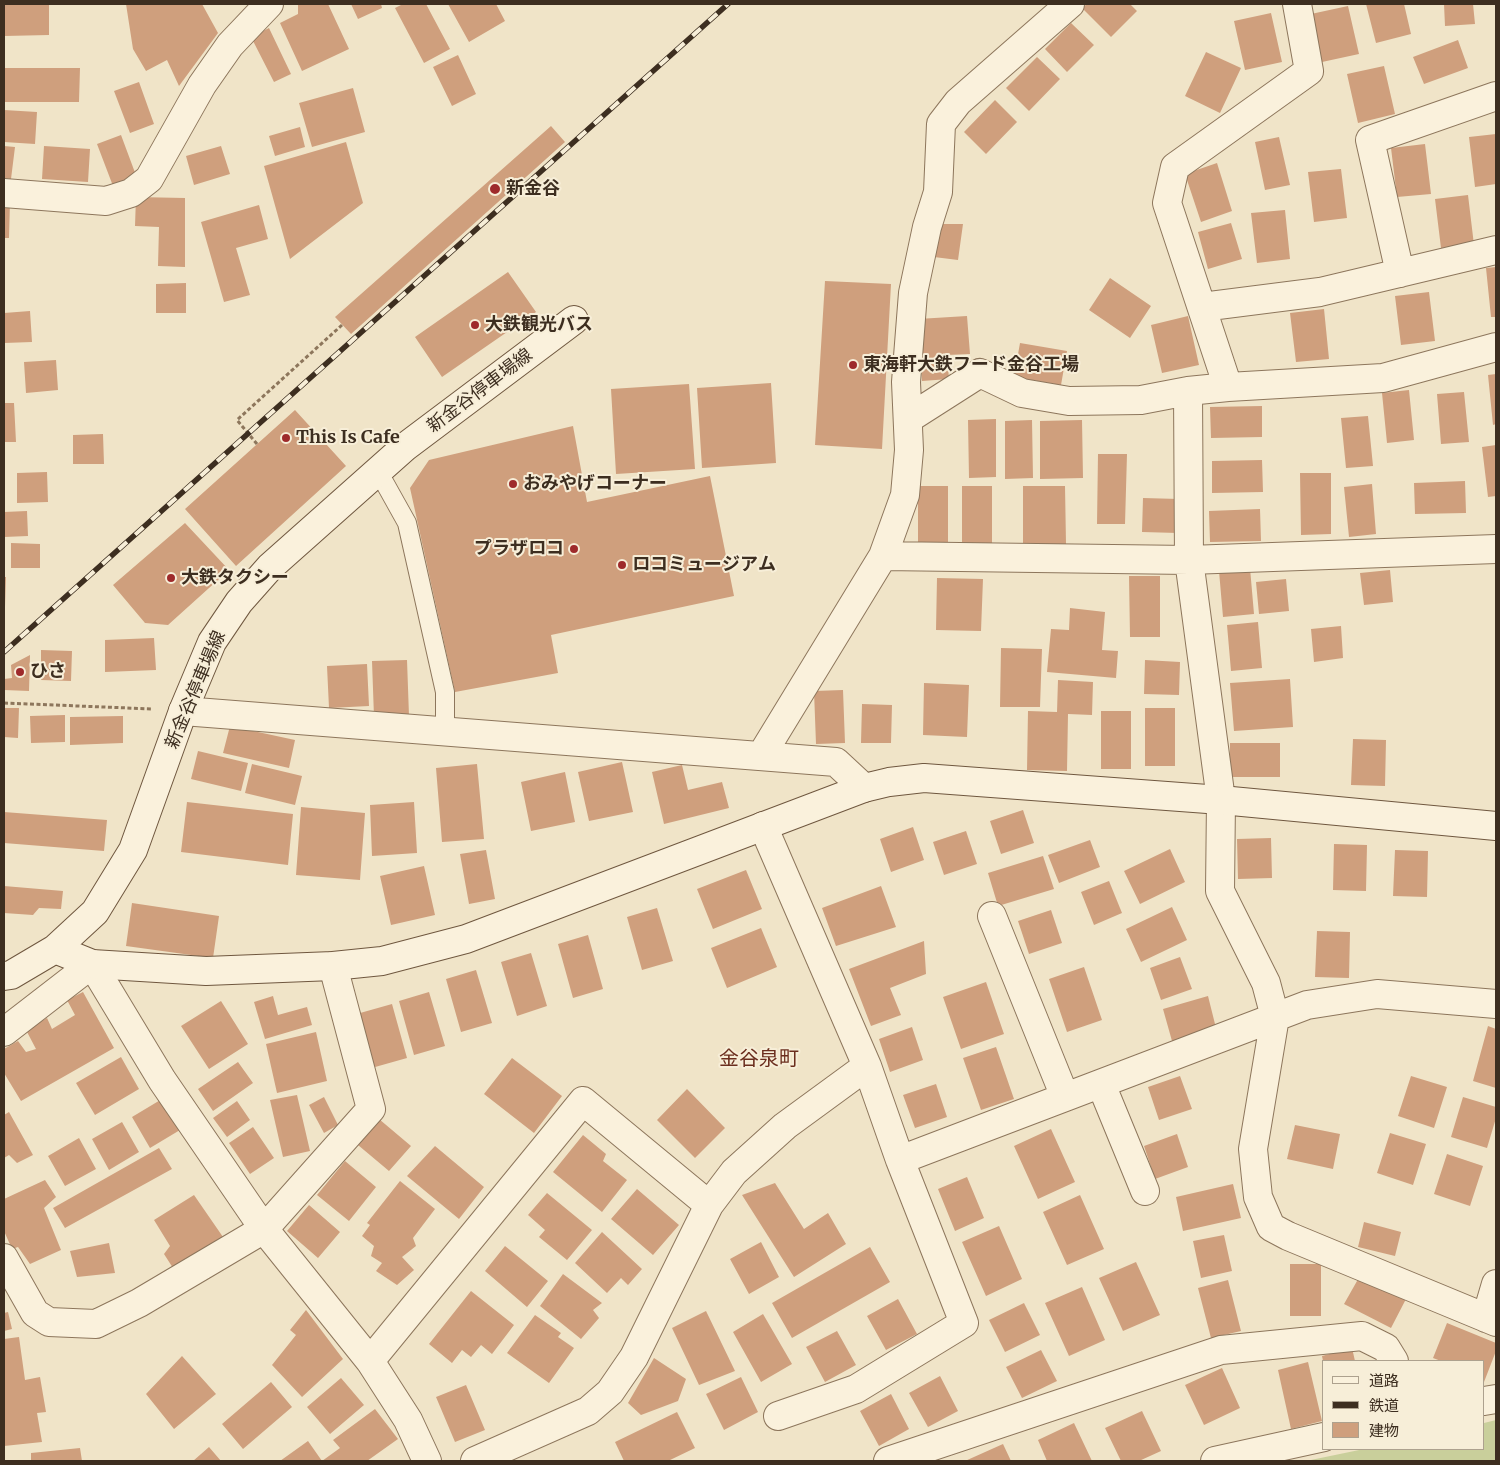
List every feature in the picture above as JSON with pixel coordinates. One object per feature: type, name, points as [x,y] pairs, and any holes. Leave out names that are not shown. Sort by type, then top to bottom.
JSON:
[{"type":"street","points":[[4,193],[106,201],[131,193],[149,179],[202,85],[230,45],[269,4]]},
{"type":"street","points":[[761,756],[883,556],[905,495],[909,450],[906,382],[913,293],[927,227],[938,192],[941,124],[958,102],[1070,4]]},
{"type":"street","points":[[1228,387],[1167,203],[1175,168],[1309,70],[1297,4]]},
{"type":"street","points":[[1400,273],[1370,140],[1496,96]]},
{"type":"street","points":[[1202,307],[1320,292],[1496,250]]},
{"type":"street","name":"新金谷停車場線","points":[[4,976],[11,975],[55,949],[95,912],[133,850],[183,711],[212,642],[239,602],[270,567],[405,447],[574,320]]},
{"type":"street","points":[[908,419],[980,373],[1022,393],[1069,401],[1141,400],[1188,391],[1228,387],[1383,378],[1496,347]]},
{"type":"street","points":[[1188,391],[1190,560],[1221,800],[1220,891],[1266,983],[1275,1017],[1253,1149],[1258,1197],[1271,1226],[1288,1236],[1491,1320],[1496,1284]]},
{"type":"street","points":[[883,556],[1190,560],[1496,549]]},
{"type":"street","points":[[183,711],[836,762],[864,788]]},
{"type":"street","points":[[55,949],[92,964],[206,971],[332,966],[382,961],[466,939],[864,788],[889,782],[924,778],[1221,800],[1496,826]]},
{"type":"street","points":[[763,826],[867,1066],[900,1160],[964,1323],[856,1389],[778,1416]]},
{"type":"street","points":[[992,916],[1065,1097]]},
{"type":"street","points":[[4,1032],[92,964]]},
{"type":"street","points":[[92,964],[162,1080],[264,1229],[370,1361],[408,1420],[427,1461]]},
{"type":"street","points":[[4,1258],[35,1314],[49,1322],[96,1324],[139,1302],[264,1229],[371,1109],[332,966]]},
{"type":"street","points":[[900,1160],[1307,1005],[1377,994],[1496,1004]]},
{"type":"street","points":[[475,1461],[588,1411],[610,1392],[634,1358],[709,1205],[734,1172],[785,1126],[867,1066]]},
{"type":"street","points":[[1101,1084],[1145,1191]]},
{"type":"street","points":[[370,1361],[583,1101],[709,1205]]},
{"type":"street","points":[[888,1461],[1221,1350],[1362,1336],[1386,1348],[1393,1360]]},
{"type":"street","points":[[1215,1461],[1322,1437]]},
{"type":"lane","points":[[378,471],[407,522],[445,692],[445,731]]},
{"type":"path","points":[[257,444],[237,420],[342,325]]},
{"type":"path","points":[[4,704],[183,711]]},
{"type":"green space","points":[[1496,1420],[1496,1461],[1306,1461],[1359,1450],[1485,1450],[1485,1423]]},
{"type":"building","points":[[4,4],[49,4],[49,35],[4,36]]},
{"type":"building","points":[[126,4],[202,4],[218,33],[179,86],[167,60],[146,71],[133,49]]},
{"type":"building","points":[[298,4],[328,4],[349,49],[302,71],[280,23],[298,14]]},
{"type":"building","points":[[351,4],[381,4],[382,8],[358,19]]},
{"type":"building","points":[[403,4],[426,4],[450,49],[424,63],[395,8]]},
{"type":"building","points":[[448,4],[496,4],[505,21],[469,42]]},
{"type":"building","points":[[1087,4],[1130,4],[1137,11],[1111,37],[1082,8]]},
{"type":"building","points":[[1366,4],[1404,4],[1411,34],[1376,43]]},
{"type":"building","points":[[1444,4],[1473,4],[1475,24],[1445,26]]},
{"type":"building","points":[[1348,6],[1359,54],[1322,62],[1311,14]]},
{"type":"building","points":[[1271,13],[1282,62],[1245,70],[1234,21]]},
{"type":"building","points":[[1071,23],[1094,45],[1067,72],[1045,49]]},
{"type":"building","points":[[269,28],[291,74],[274,82],[251,37]]},
{"type":"building","points":[[1458,40],[1468,68],[1424,84],[1413,57]]},
{"type":"building","points":[[1206,52],[1241,68],[1220,113],[1185,96]]},
{"type":"building","points":[[458,55],[476,94],[452,106],[433,67]]},
{"type":"building","points":[[1037,57],[1060,79],[1029,111],[1006,88]]},
{"type":"building","points":[[1384,66],[1395,114],[1358,123],[1347,74]]},
{"type":"building","points":[[4,68],[80,68],[79,102],[4,102]]},
{"type":"building","points":[[139,82],[154,124],[130,133],[114,91]]},
{"type":"building","points":[[353,88],[365,132],[312,147],[299,103]]},
{"type":"building","points":[[995,100],[1017,122],[986,154],[964,132]]},
{"type":"building","points":[[4,110],[37,112],[35,144],[4,142]]},
{"type":"building","points":[[551,126],[565,142],[351,334],[335,317]]},
{"type":"building","points":[[300,127],[305,147],[275,156],[269,136]]},
{"type":"building","points":[[1496,134],[1496,184],[1475,187],[1469,137]]},
{"type":"building","points":[[121,135],[137,178],[113,186],[97,144]]},
{"type":"building","points":[[1279,137],[1290,185],[1265,190],[1255,142]]},
{"type":"building","points":[[346,142],[363,203],[290,259],[264,166]]},
{"type":"building","points":[[1425,144],[1431,194],[1397,197],[1391,148]]},
{"type":"building","points":[[4,146],[15,147],[11,179],[4,178]]},
{"type":"building","points":[[44,146],[90,149],[88,182],[42,179]]},
{"type":"building","points":[[221,146],[230,174],[194,185],[186,156]]},
{"type":"building","points":[[1217,163],[1232,211],[1201,222],[1185,174]]},
{"type":"building","points":[[1341,169],[1347,218],[1314,222],[1308,172]]},
{"type":"building","points":[[1468,195],[1474,245],[1441,248],[1435,199]]},
{"type":"building","points":[[136,197],[185,198],[185,267],[158,266],[159,227],[135,226]]},
{"type":"building","points":[[4,201],[10,201],[9,238],[4,238]]},
{"type":"building","points":[[259,205],[268,239],[236,248],[250,295],[224,302],[201,222]]},
{"type":"building","points":[[1285,210],[1290,259],[1257,263],[1251,213]]},
{"type":"building","points":[[1231,223],[1242,259],[1208,269],[1198,232]]},
{"type":"building","points":[[940,224],[963,224],[958,260],[934,257]]},
{"type":"building","points":[[1496,267],[1496,317],[1491,317],[1486,268]]},
{"type":"building","name":"大鉄観光バス","points":[[508,272],[536,312],[442,377],[415,337]]},
{"type":"building","points":[[1110,278],[1151,306],[1130,338],[1089,310]]},
{"type":"building","name":"東海軒大鉄フード金谷工場","points":[[825,281],[891,284],[882,449],[815,445]]},
{"type":"building","points":[[186,283],[186,313],[156,313],[156,284]]},
{"type":"building","points":[[1429,292],[1435,341],[1401,345],[1395,296]]},
{"type":"building","points":[[1324,309],[1329,359],[1296,362],[1290,313]]},
{"type":"building","points":[[30,311],[32,342],[4,343],[4,313]]},
{"type":"building","points":[[967,316],[970,354],[947,355],[949,379],[922,381],[918,319]]},
{"type":"building","points":[[1188,316],[1199,365],[1162,373],[1151,325]]},
{"type":"building","points":[[1020,343],[1067,351],[1061,385],[1014,377]]},
{"type":"building","points":[[56,360],[58,390],[26,393],[24,362]]},
{"type":"building","points":[[1496,374],[1496,424],[1493,425],[1488,375]]},
{"type":"building","points":[[771,383],[776,463],[702,468],[697,388]]},
{"type":"building","points":[[689,384],[695,469],[616,474],[611,389]]},
{"type":"building","points":[[1409,390],[1414,440],[1387,443],[1382,393]]},
{"type":"building","points":[[1464,392],[1469,442],[1441,444],[1437,394]]},
{"type":"building","points":[[4,403],[14,403],[16,442],[4,442]]},
{"type":"building","points":[[1262,406],[1262,437],[1211,438],[1210,407]]},
{"type":"building","points":[[295,410],[346,466],[236,566],[185,509]]},
{"type":"building","points":[[1368,416],[1373,466],[1346,468],[1341,418]]},
{"type":"building","points":[[996,419],[996,477],[969,478],[968,420]]},
{"type":"building","points":[[1032,420],[1033,478],[1005,479],[1005,421]]},
{"type":"building","points":[[1082,420],[1083,478],[1040,479],[1040,421]]},
{"type":"building","name":"プラザロコ","points":[[573,426],[587,502],[710,476],[734,596],[551,635],[558,673],[455,692],[410,488],[429,460]]},
{"type":"building","points":[[103,434],[104,464],[73,464],[73,435]]},
{"type":"building","points":[[1496,445],[1496,496],[1488,497],[1482,447]]},
{"type":"building","points":[[1098,454],[1127,454],[1125,524],[1097,524]]},
{"type":"building","points":[[1262,460],[1263,492],[1212,493],[1212,461]]},
{"type":"building","points":[[47,472],[48,502],[17,503],[17,473]]},
{"type":"building","points":[[1300,473],[1331,473],[1331,534],[1301,535]]},
{"type":"building","points":[[1465,481],[1466,513],[1415,514],[1414,483]]},
{"type":"building","points":[[1372,484],[1376,534],[1349,537],[1344,487]]},
{"type":"building","points":[[918,486],[948,486],[948,544],[918,544]]},
{"type":"building","points":[[962,486],[992,486],[992,545],[962,545]]},
{"type":"building","points":[[1023,486],[1065,486],[1066,544],[1023,544]]},
{"type":"building","points":[[1143,498],[1179,499],[1178,533],[1142,532]]},
{"type":"building","points":[[1260,509],[1261,541],[1210,542],[1209,511]]},
{"type":"building","points":[[27,511],[28,536],[4,537],[4,512]]},
{"type":"building","name":"大鉄タクシー","points":[[185,523],[229,570],[168,625],[145,623],[113,585]]},
{"type":"building","points":[[11,543],[40,544],[40,568],[11,568]]},
{"type":"building","points":[[1250,568],[1254,614],[1223,617],[1219,571]]},
{"type":"building","points":[[1390,570],[1393,602],[1364,605],[1360,573]]},
{"type":"building","points":[[1129,576],[1160,576],[1160,637],[1130,637]]},
{"type":"building","points":[[4,577],[6,577],[5,607],[4,606]]},
{"type":"building","points":[[937,578],[983,579],[981,631],[936,630]]},
{"type":"building","points":[[1286,579],[1289,611],[1259,614],[1256,582]]},
{"type":"building","points":[[1070,608],[1105,612],[1102,650],[1118,651],[1116,678],[1047,672],[1051,629],[1069,630]]},
{"type":"building","points":[[1258,622],[1262,668],[1231,671],[1227,625]]},
{"type":"building","points":[[1341,626],[1343,658],[1314,662],[1311,629]]},
{"type":"building","points":[[154,638],[156,670],[105,672],[105,640]]},
{"type":"building","points":[[1001,648],[1042,649],[1040,707],[1000,707]]},
{"type":"building","points":[[41,650],[72,651],[71,681],[41,680]]},
{"type":"building","name":"ひさ","points":[[30,655],[29,691],[4,690],[4,679],[12,678],[11,665]]},
{"type":"building","points":[[407,660],[409,716],[374,717],[372,661]]},
{"type":"building","points":[[1145,660],[1180,662],[1179,695],[1144,694]]},
{"type":"building","points":[[367,664],[369,706],[329,708],[327,666]]},
{"type":"building","points":[[1290,679],[1293,727],[1234,731],[1230,683]]},
{"type":"building","points":[[1058,680],[1093,682],[1092,715],[1068,714],[1067,771],[1027,770],[1028,711],[1057,712]]},
{"type":"building","points":[[924,683],[969,685],[967,737],[923,735]]},
{"type":"building","points":[[843,690],[845,743],[816,744],[814,691]]},
{"type":"building","points":[[862,704],[892,705],[891,743],[861,743]]},
{"type":"building","points":[[4,708],[19,708],[18,738],[4,737]]},
{"type":"building","points":[[1145,708],[1175,708],[1175,766],[1145,766]]},
{"type":"building","points":[[1101,711],[1131,711],[1131,769],[1101,769]]},
{"type":"building","points":[[65,715],[65,742],[31,743],[30,716]]},
{"type":"building","points":[[123,716],[123,743],[70,745],[70,717]]},
{"type":"building","points":[[230,726],[295,740],[289,768],[223,753]]},
{"type":"building","points":[[1353,739],[1386,740],[1385,786],[1351,785]]},
{"type":"building","points":[[1230,743],[1280,743],[1280,777],[1230,777]]},
{"type":"building","points":[[198,751],[248,763],[241,791],[191,779]]},
{"type":"building","points":[[622,762],[633,812],[589,821],[578,772]]},
{"type":"building","points":[[252,764],[302,776],[295,805],[245,793]]},
{"type":"building","points":[[477,764],[484,839],[442,842],[436,768]]},
{"type":"building","points":[[682,765],[688,790],[722,782],[729,808],[664,824],[652,772]]},
{"type":"building","points":[[565,772],[575,822],[531,831],[521,782]]},
{"type":"building","points":[[187,802],[293,814],[288,865],[181,852]]},
{"type":"building","points":[[414,802],[417,853],[372,856],[370,805]]},
{"type":"building","points":[[301,807],[365,813],[360,880],[296,875]]},
{"type":"building","points":[[1023,810],[1034,843],[1001,854],[990,821]]},
{"type":"building","points":[[4,812],[107,820],[104,851],[4,843]]},
{"type":"building","points":[[913,827],[924,860],[891,872],[880,839]]},
{"type":"building","points":[[966,831],[977,864],[944,875],[933,842]]},
{"type":"building","points":[[1271,838],[1272,878],[1238,879],[1237,839]]},
{"type":"building","points":[[1090,840],[1100,867],[1059,883],[1048,855]]},
{"type":"building","points":[[1334,844],[1367,845],[1366,891],[1333,890]]},
{"type":"building","points":[[1170,849],[1185,882],[1140,904],[1124,871]]},
{"type":"building","points":[[486,850],[495,899],[469,904],[460,854]]},
{"type":"building","points":[[1395,850],[1428,851],[1427,897],[1393,896]]},
{"type":"building","points":[[1043,856],[1054,889],[998,906],[988,873]]},
{"type":"building","points":[[424,866],[435,915],[391,925],[380,876]]},
{"type":"building","points":[[746,870],[762,909],[713,929],[697,889]]},
{"type":"building","points":[[1109,881],[1122,913],[1094,925],[1081,892]]},
{"type":"building","points":[[4,886],[63,891],[61,909],[39,908],[33,915],[4,913]]},
{"type":"building","points":[[881,886],[896,927],[836,946],[822,908]]},
{"type":"building","points":[[132,903],[219,916],[213,958],[126,946]]},
{"type":"building","points":[[1172,907],[1187,940],[1141,962],[1126,929]]},
{"type":"building","points":[[657,908],[673,961],[642,970],[627,917]]},
{"type":"building","points":[[1051,910],[1062,943],[1029,954],[1018,921]]},
{"type":"building","points":[[761,928],[777,967],[727,988],[711,948]]},
{"type":"building","points":[[1317,931],[1350,932],[1349,978],[1315,977]]},
{"type":"building","points":[[588,935],[603,989],[573,998],[558,944]]},
{"type":"building","points":[[924,941],[926,974],[890,988],[901,1015],[871,1026],[849,969]]},
{"type":"building","points":[[531,953],[547,1006],[517,1016],[501,962]]},
{"type":"building","points":[[1180,957],[1192,989],[1161,1000],[1150,968]]},
{"type":"building","points":[[1084,967],[1102,1020],[1067,1032],[1049,979]]},
{"type":"building","points":[[476,970],[492,1023],[461,1032],[446,979]]},
{"type":"building","points":[[986,982],[1004,1034],[961,1049],[943,997]]},
{"type":"building","points":[[83,992],[114,1048],[21,1101],[4,1073],[4,1049],[18,1041],[26,1052],[36,1049],[26,1030],[47,1018],[52,1029],[75,1015],[67,1000]]},
{"type":"building","points":[[429,992],[445,1046],[414,1055],[399,1001]]},
{"type":"building","points":[[273,996],[278,1015],[307,1007],[312,1025],[265,1039],[254,1002]]},
{"type":"building","points":[[1208,996],[1216,1028],[1172,1041],[1163,1009]]},
{"type":"building","points":[[221,1001],[248,1044],[209,1069],[181,1026]]},
{"type":"building","points":[[392,1004],[407,1058],[368,1069],[353,1015]]},
{"type":"building","points":[[1488,1026],[1496,1029],[1496,1088],[1473,1081]]},
{"type":"building","points":[[912,1027],[923,1060],[890,1072],[879,1039]]},
{"type":"building","points":[[316,1032],[327,1081],[277,1093],[266,1044]]},
{"type":"building","points":[[996,1047],[1014,1099],[981,1110],[963,1058]]},
{"type":"building","points":[[121,1057],[139,1089],[95,1115],[76,1083]]},
{"type":"building","points":[[512,1058],[562,1096],[534,1133],[484,1094]]},
{"type":"building","points":[[238,1062],[253,1083],[213,1111],[198,1089]]},
{"type":"building","points":[[1180,1076],[1192,1109],[1159,1120],[1148,1087]]},
{"type":"building","points":[[1411,1076],[1447,1087],[1434,1128],[1398,1116]]},
{"type":"building","points":[[936,1084],[947,1117],[915,1128],[903,1095]]},
{"type":"building","points":[[687,1089],[725,1128],[695,1158],[657,1120]]},
{"type":"building","points":[[297,1095],[310,1151],[283,1157],[270,1100]]},
{"type":"building","points":[[324,1097],[338,1125],[324,1133],[309,1105]]},
{"type":"building","points":[[1463,1097],[1496,1107],[1496,1118],[1487,1148],[1451,1137]]},
{"type":"building","points":[[162,1099],[180,1130],[150,1148],[132,1117]]},
{"type":"building","points":[[237,1101],[250,1120],[227,1137],[213,1118]]},
{"type":"building","points":[[9,1112],[33,1155],[17,1163],[9,1155],[4,1158],[4,1115]]},
{"type":"building","points":[[379,1119],[411,1146],[389,1171],[358,1145]]},
{"type":"building","points":[[122,1122],[139,1152],[109,1170],[92,1139]]},
{"type":"building","points":[[1295,1125],[1340,1134],[1333,1169],[1287,1159]]},
{"type":"building","points":[[253,1127],[274,1158],[250,1174],[229,1143]]},
{"type":"building","points":[[1051,1129],[1075,1182],[1038,1199],[1014,1146]]},
{"type":"building","points":[[1390,1133],[1426,1144],[1413,1185],[1377,1173]]},
{"type":"building","points":[[1177,1134],[1188,1167],[1155,1179],[1144,1146]]},
{"type":"building","points":[[583,1135],[606,1154],[603,1161],[627,1180],[602,1212],[553,1172]]},
{"type":"building","points":[[79,1138],[96,1169],[65,1186],[48,1156]]},
{"type":"building","points":[[435,1146],[484,1187],[459,1219],[407,1176]]},
{"type":"building","points":[[159,1148],[172,1169],[65,1228],[53,1208]]},
{"type":"building","points":[[1447,1154],[1483,1166],[1470,1206],[1434,1194]]},
{"type":"building","points":[[345,1161],[376,1187],[349,1221],[317,1195]]},
{"type":"building","points":[[967,1177],[984,1218],[955,1231],[938,1189]]},
{"type":"building","points":[[45,1180],[56,1197],[44,1208],[61,1250],[30,1264],[18,1247],[12,1249],[4,1231],[4,1199]]},
{"type":"building","points":[[400,1181],[435,1209],[413,1238],[416,1246],[402,1257],[414,1270],[397,1285],[376,1271],[382,1263],[371,1256],[374,1246],[362,1236],[370,1225],[367,1223]]},
{"type":"building","points":[[775,1183],[804,1229],[828,1213],[846,1244],[794,1277],[742,1195]]},
{"type":"building","points":[[1233,1184],[1241,1218],[1183,1231],[1176,1197]]},
{"type":"building","points":[[637,1189],[679,1225],[653,1255],[611,1219]]},
{"type":"building","points":[[547,1193],[592,1230],[567,1260],[539,1237],[545,1230],[528,1215]]},
{"type":"building","points":[[194,1195],[223,1237],[173,1268],[164,1254],[170,1246],[154,1220]]},
{"type":"building","points":[[1080,1195],[1104,1249],[1067,1265],[1043,1212]]},
{"type":"building","points":[[309,1205],[340,1232],[318,1258],[287,1231]]},
{"type":"building","points":[[1364,1222],[1401,1232],[1395,1256],[1358,1247]]},
{"type":"building","points":[[999,1226],[1022,1279],[986,1296],[962,1242]]},
{"type":"building","points":[[602,1232],[642,1269],[628,1285],[621,1278],[607,1293],[575,1263]]},
{"type":"building","points":[[1224,1235],[1232,1271],[1201,1278],[1193,1241]]},
{"type":"building","points":[[761,1242],[779,1277],[749,1294],[730,1259]]},
{"type":"building","points":[[109,1243],[115,1273],[77,1277],[70,1251]]},
{"type":"building","points":[[505,1246],[548,1281],[527,1307],[485,1271]]},
{"type":"building","points":[[870,1247],[890,1282],[792,1338],[772,1303]]},
{"type":"building","points":[[1136,1262],[1160,1315],[1123,1331],[1099,1278]]},
{"type":"building","points":[[1290,1264],[1321,1264],[1321,1316],[1290,1316]]},
{"type":"building","points":[[563,1274],[602,1303],[593,1310],[599,1318],[581,1339],[540,1306]]},
{"type":"building","points":[[1361,1274],[1406,1299],[1391,1328],[1344,1304]]},
{"type":"building","points":[[1228,1280],[1241,1331],[1211,1338],[1198,1288]]},
{"type":"building","points":[[1082,1287],[1105,1340],[1069,1356],[1045,1303]]},
{"type":"building","points":[[471,1291],[514,1325],[492,1354],[481,1345],[471,1357],[462,1350],[452,1363],[429,1344]]},
{"type":"building","points":[[898,1299],[917,1334],[886,1350],[867,1316]]},
{"type":"building","points":[[1024,1303],[1040,1335],[1005,1352],[989,1320]]},
{"type":"building","points":[[306,1310],[343,1359],[302,1397],[272,1365],[296,1335],[290,1330]]},
{"type":"building","points":[[706,1311],[735,1371],[699,1385],[672,1328]]},
{"type":"building","points":[[8,1312],[12,1329],[4,1331],[4,1313]]},
{"type":"building","points":[[763,1314],[792,1364],[761,1382],[733,1332]]},
{"type":"building","points":[[535,1315],[561,1333],[558,1337],[574,1348],[549,1383],[507,1353]]},
{"type":"building","points":[[1447,1323],[1496,1343],[1496,1351],[1485,1379],[1485,1360],[1438,1360],[1433,1358]]},
{"type":"building","points":[[837,1331],[856,1365],[825,1382],[806,1347]]},
{"type":"building","points":[[19,1337],[25,1380],[40,1377],[46,1412],[37,1413],[42,1442],[4,1446],[4,1339]]},
{"type":"building","points":[[1352,1348],[1355,1360],[1323,1360],[1322,1356]]},
{"type":"building","points":[[1041,1350],[1057,1381],[1022,1398],[1006,1367]]},
{"type":"building","points":[[182,1356],[216,1394],[174,1429],[146,1394]]},
{"type":"building","points":[[654,1358],[686,1379],[678,1401],[641,1415],[628,1403]]},
{"type":"building","points":[[1308,1362],[1322,1421],[1291,1429],[1278,1370]]},
{"type":"building","points":[[1222,1368],[1240,1408],[1204,1425],[1185,1385]]},
{"type":"building","points":[[940,1376],[958,1411],[928,1427],[909,1393]]},
{"type":"building","points":[[741,1377],[758,1412],[724,1430],[706,1394]]},
{"type":"building","points":[[341,1378],[364,1405],[330,1434],[307,1407]]},
{"type":"building","points":[[271,1382],[292,1407],[243,1449],[222,1424]]},
{"type":"building","points":[[466,1385],[485,1430],[455,1442],[436,1397]]},
{"type":"building","points":[[891,1394],[909,1429],[879,1446],[860,1411]]},
{"type":"building","points":[[375,1409],[398,1439],[367,1461],[322,1461],[340,1448],[333,1440]]},
{"type":"building","points":[[1142,1411],[1161,1451],[1139,1461],[1121,1461],[1105,1428]]},
{"type":"building","points":[[677,1412],[695,1448],[668,1461],[624,1461],[615,1442]]},
{"type":"building","points":[[1074,1423],[1092,1461],[1047,1461],[1038,1440]]},
{"type":"building","points":[[308,1441],[322,1461],[280,1461]]},
{"type":"building","points":[[1003,1444],[1011,1461],[965,1461]]},
{"type":"building","points":[[209,1447],[221,1461],[193,1461]]},
{"type":"building","points":[[80,1448],[82,1461],[31,1461],[31,1453]]},
{"type":"railway","points":[[4,652],[728,4]]},
{"type":"place","name":"新金谷","points":[[495,189]]},
{"type":"place","name":"大鉄観光バス","points":[[475,325]]},
{"type":"place","name":"東海軒大鉄フード金谷工場","points":[[853,365]]},
{"type":"place","name":"This Is Cafe","points":[[286,438]]},
{"type":"place","name":"おみやげコーナー","points":[[513,484]]},
{"type":"place","name":"プラザロコ","points":[[574,549]]},
{"type":"place","name":"ロコミュージアム","points":[[622,565]]},
{"type":"place","name":"大鉄タクシー","points":[[171,578]]},
{"type":"place","name":"ひさ","points":[[20,672]]},
{"type":"district","name":"金谷泉町","points":[[759,1059]]}]
